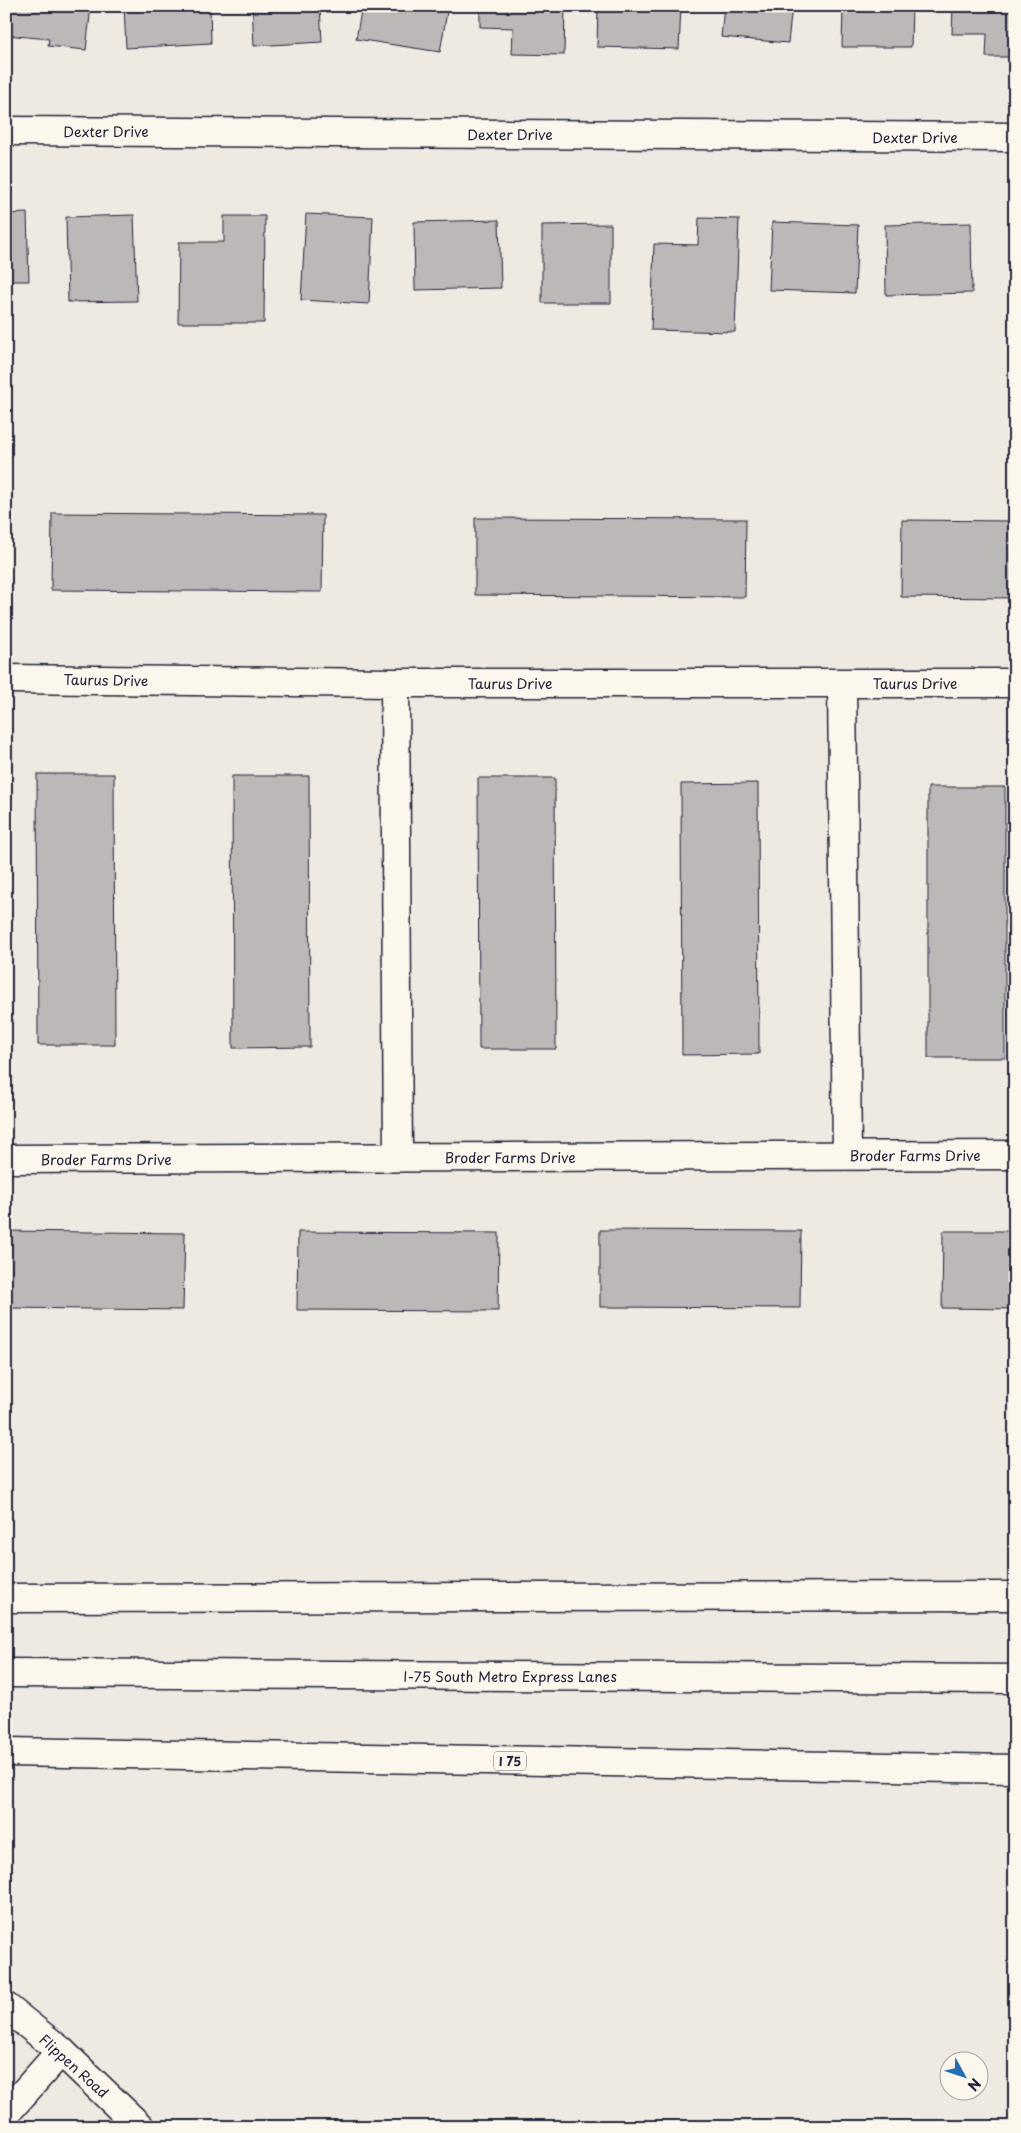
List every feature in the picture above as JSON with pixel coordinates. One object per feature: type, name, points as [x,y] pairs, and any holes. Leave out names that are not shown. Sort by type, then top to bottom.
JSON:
[{"type":"main road","name":"Dexter Drive","points":[[6,131],[1015,137]]},
{"type":"main road","name":"Taurus Drive","points":[[6,679],[395,683],[1015,683]]},
{"type":"main road","points":[[395,683],[398,1157]]},
{"type":"main road","points":[[842,683],[847,1156]]},
{"type":"main road","name":"Broder Farms Drive","points":[[6,1159],[1015,1155]]},
{"type":"main road","points":[[6,1598],[1015,1596]]},
{"type":"main road","name":"I-75 South Metro Express Lanes","points":[[6,1673],[1015,1679]]},
{"type":"main road","name":"I 75","points":[[6,1752],[1015,1769]]},
{"type":"main road","name":"Flippen Road","points":[[6,2007],[61,2051],[140,2127]]},
{"type":"main road","points":[[6,2113],[61,2051]]},
{"type":"building","points":[[6,6],[91,6],[86,50],[48,46],[49,39],[6,35]]},
{"type":"building","points":[[124,6],[210,6],[211,43],[126,48]]},
{"type":"building","points":[[252,6],[320,6],[322,42],[254,46]]},
{"type":"building","points":[[362,6],[448,6],[440,52],[356,39]]},
{"type":"building","points":[[480,6],[565,6],[564,55],[512,54],[513,28],[480,27]]},
{"type":"building","points":[[598,6],[681,6],[679,49],[597,47]]},
{"type":"building","points":[[724,6],[792,6],[788,43],[721,37]]},
{"type":"building","points":[[843,6],[912,6],[911,47],[842,47]]},
{"type":"building","points":[[953,6],[1015,6],[1015,57],[986,57],[987,34],[952,34]]},
{"type":"building","points":[[27,213],[29,281],[6,281],[6,214]]},
{"type":"building","points":[[306,214],[373,217],[369,304],[301,300]]},
{"type":"building","points":[[134,215],[137,301],[68,302],[66,217]]},
{"type":"building","points":[[224,216],[265,216],[264,323],[178,323],[179,242],[224,242]]},
{"type":"building","points":[[699,218],[739,219],[735,332],[651,330],[654,244],[698,245]]},
{"type":"building","points":[[499,220],[501,288],[415,290],[414,222]]},
{"type":"building","points":[[772,222],[858,225],[855,293],[769,290]]},
{"type":"building","points":[[971,223],[972,293],[886,295],[885,225]]},
{"type":"building","points":[[611,224],[611,303],[542,303],[542,225]]},
{"type":"building","points":[[52,513],[323,515],[322,592],[51,590]]},
{"type":"building","points":[[475,518],[746,519],[745,597],[475,595]]},
{"type":"building","points":[[902,520],[1015,521],[1015,598],[901,597]]},
{"type":"building","points":[[37,774],[114,774],[115,1045],[38,1045]]},
{"type":"building","points":[[232,776],[309,776],[310,1047],[233,1048]]},
{"type":"building","points":[[478,778],[555,778],[556,1049],[479,1049]]},
{"type":"building","points":[[758,783],[759,1054],[682,1055],[681,784]]},
{"type":"building","points":[[928,787],[1005,787],[1005,1058],[928,1058]]},
{"type":"building","points":[[600,1230],[801,1231],[800,1308],[600,1307]]},
{"type":"building","points":[[6,1231],[185,1233],[183,1310],[6,1308]]},
{"type":"building","points":[[943,1231],[1015,1231],[1015,1309],[942,1308]]},
{"type":"building","points":[[298,1232],[499,1233],[498,1311],[297,1310]]}]
